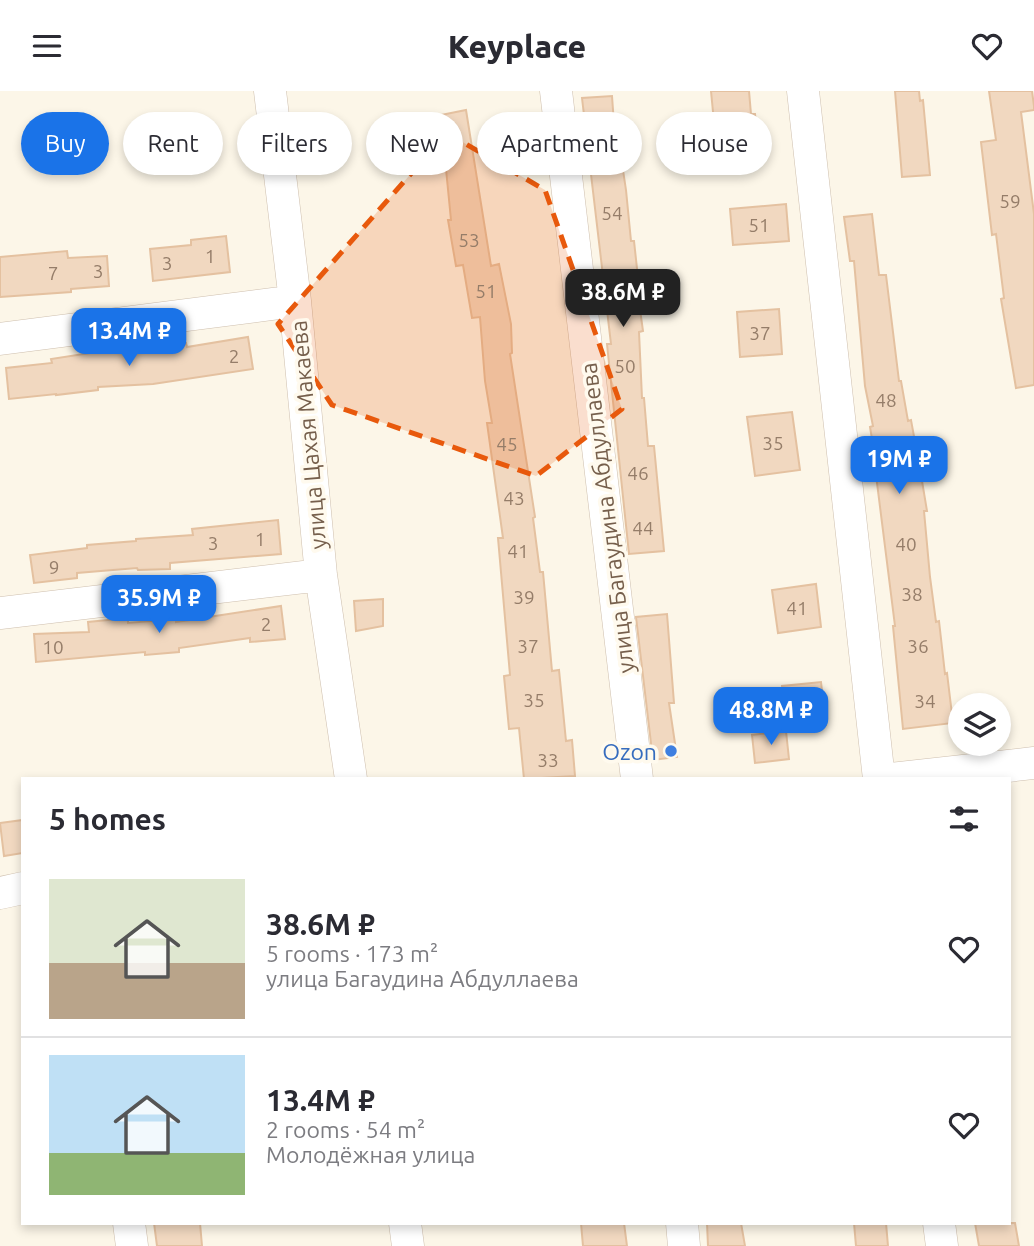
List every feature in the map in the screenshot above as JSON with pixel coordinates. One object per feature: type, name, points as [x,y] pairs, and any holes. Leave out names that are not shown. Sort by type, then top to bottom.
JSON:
[{"type":"street","name":"улица Цахая Макаева","points":[[270,91],[295,300],[321,575],[351,777]]},
{"type":"street","name":"улица Багаудина Абдуллаева","points":[[556,91],[637,777]]},
{"type":"street","points":[[803,91],[879,777]]},
{"type":"street","points":[[0,339],[295,300]]},
{"type":"street","points":[[0,613],[321,575]]},
{"type":"street","points":[[909,777],[1034,763]]},
{"type":"street","points":[[0,893],[21,888]]},
{"type":"street","points":[[129,1225],[132,1246]]},
{"type":"street","points":[[405,1225],[408,1246]]},
{"type":"street","points":[[682,1225],[684,1246]]},
{"type":"street","points":[[939,1225],[942,1246]]},
{"type":"highlighted area","points":[[447,133],[545,190],[622,409],[536,476],[332,405],[278,324]]},
{"type":"building","points":[[711,91],[749,91],[751,112],[713,112]]},
{"type":"building","points":[[895,91],[919,91],[920,101],[923,100],[930,175],[902,177]]},
{"type":"building","points":[[989,91],[1032,91],[1034,106],[1034,110],[1021,112],[1034,214],[1034,385],[1016,388],[1001,299],[1004,298],[996,234],[992,235],[981,142],[996,140]]},
{"type":"building","points":[[612,96],[613,112],[584,112],[582,98]]},
{"type":"building","points":[[466,110],[491,266],[499,264],[511,324],[510,354],[535,517],[540,572],[543,572],[552,671],[559,670],[566,741],[572,740],[575,776],[524,777],[519,728],[509,729],[504,676],[510,675],[498,538],[503,538],[487,423],[492,423],[485,381],[480,317],[472,318],[463,265],[456,266],[448,220],[451,220],[447,175],[463,175],[463,112],[456,112]]},
{"type":"building","points":[[591,175],[624,175],[643,331],[639,332],[642,398],[648,446],[654,446],[664,551],[629,554],[607,344],[611,344]]},
{"type":"building","points":[[786,204],[789,241],[733,245],[730,209]]},
{"type":"building","points":[[872,214],[879,275],[886,275],[899,381],[908,421],[911,420],[927,511],[924,511],[930,577],[949,693],[948,724],[903,729],[895,626],[870,427],[873,426],[865,386],[854,261],[850,261],[844,217]]},
{"type":"building","points":[[226,236],[230,272],[153,281],[150,249],[191,245],[191,240]]},
{"type":"building","points":[[67,251],[68,258],[107,256],[109,286],[71,289],[71,292],[0,297],[0,257]]},
{"type":"building","points":[[779,309],[782,354],[740,357],[737,312]]},
{"type":"building","points":[[248,337],[253,369],[153,384],[98,387],[98,390],[9,399],[6,368],[52,363],[51,359],[103,351],[148,349],[186,343],[187,347]]},
{"type":"building","points":[[792,412],[800,470],[755,476],[747,417]]},
{"type":"building","points":[[278,520],[281,554],[170,563],[170,569],[137,568],[77,573],[77,578],[34,583],[30,555],[87,548],[87,545],[193,535],[192,529]]},
{"type":"building","points":[[816,584],[821,627],[778,633],[772,590]]},
{"type":"building","points":[[383,599],[383,626],[356,631],[354,601]]},
{"type":"building","points":[[281,606],[285,639],[250,642],[250,638],[179,648],[179,652],[145,655],[145,652],[36,662],[34,634],[89,632],[88,622],[128,618],[128,623],[176,619],[176,622]]},
{"type":"building","points":[[667,614],[674,703],[669,703],[677,757],[653,760],[636,617]]},
{"type":"building","points":[[821,682],[826,725],[787,729],[782,686]]},
{"type":"building","points":[[786,731],[789,759],[755,763],[752,735]]},
{"type":"building","points":[[21,820],[21,853],[4,856],[0,823]]},
{"type":"building","points":[[1015,1223],[1019,1246],[979,1246],[975,1225]]},
{"type":"building","points":[[154,1225],[200,1225],[202,1246],[157,1246]]},
{"type":"building","points":[[581,1225],[624,1225],[627,1246],[583,1246]]},
{"type":"building","points":[[707,1225],[741,1225],[745,1246],[708,1246]]},
{"type":"building","points":[[854,1225],[886,1225],[888,1246],[856,1246]]},
{"type":"place","name":"Ozon","points":[[671,751]]}]
